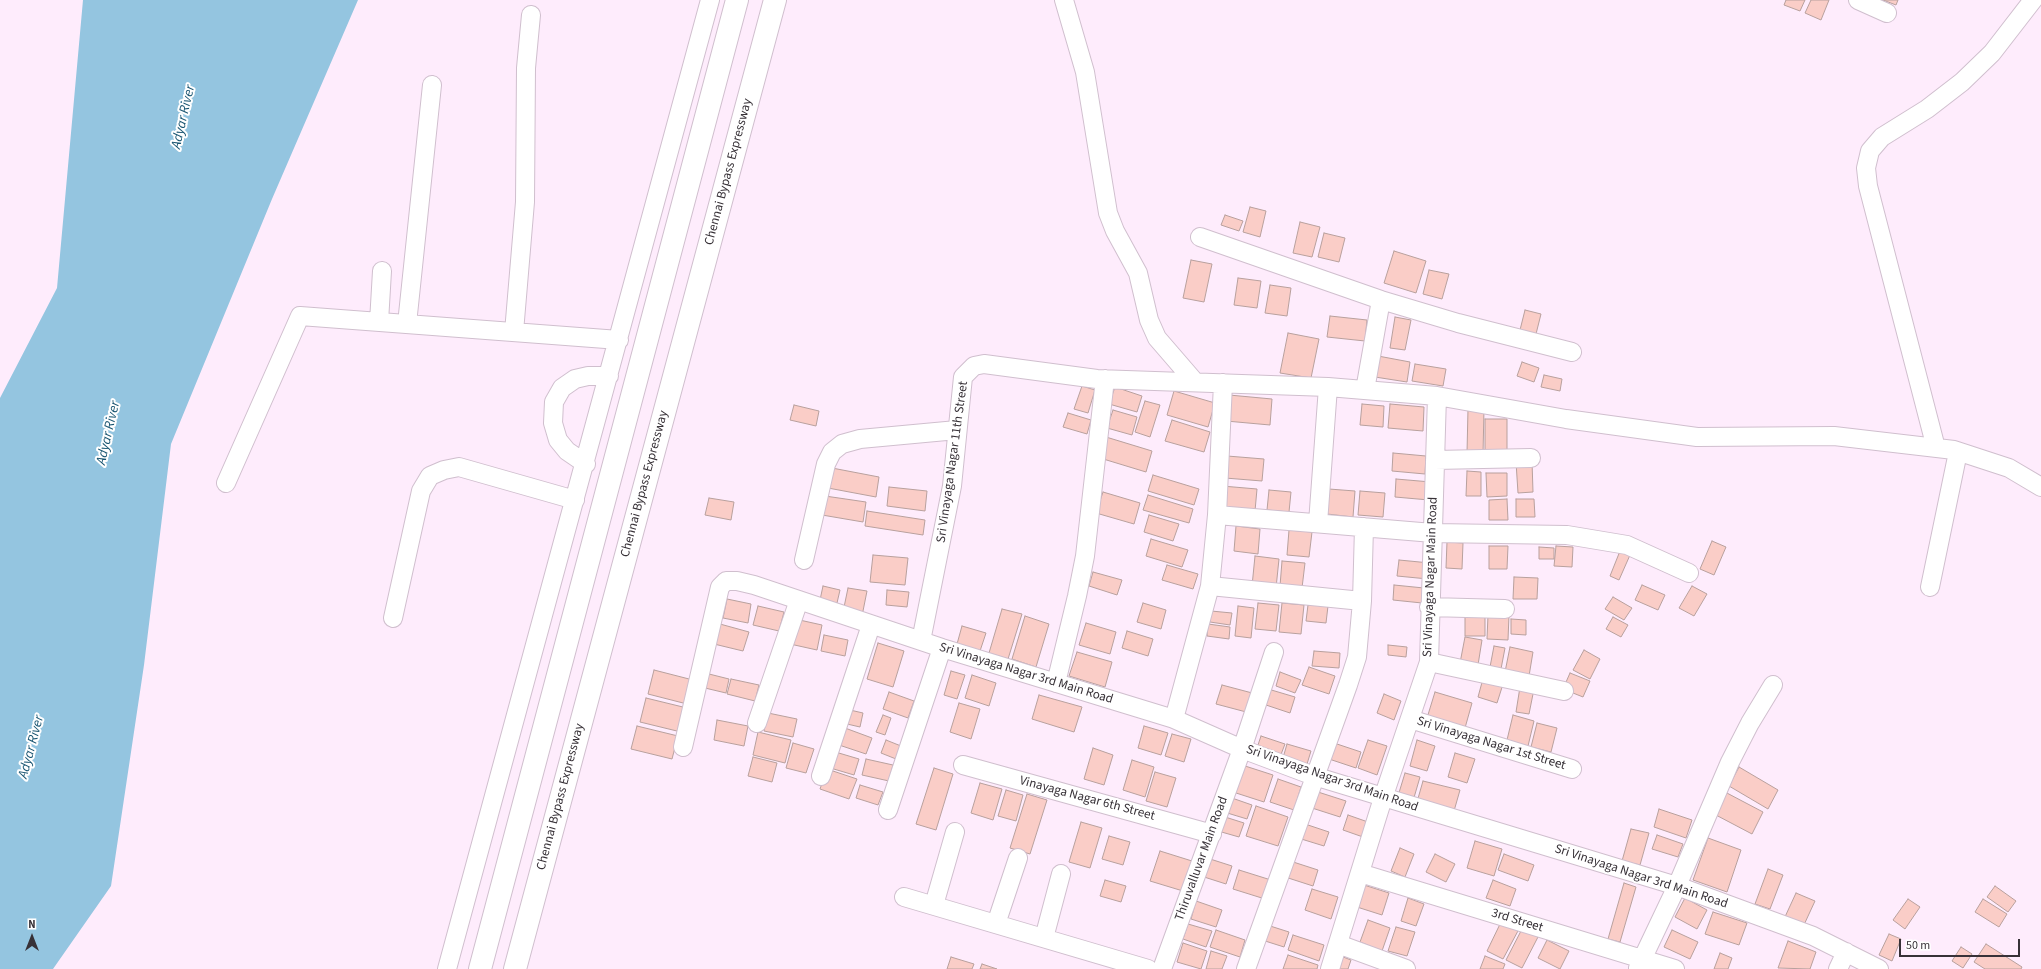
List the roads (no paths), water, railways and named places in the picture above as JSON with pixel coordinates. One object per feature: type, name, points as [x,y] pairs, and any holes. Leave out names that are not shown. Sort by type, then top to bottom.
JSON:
[{"type":"highway","points":[[480,969],[737,0]]},
{"type":"highway","name":"Chennai Bypass Expressway","points":[[515,969],[775,0]]},
{"type":"street","points":[[447,969],[586,464],[710,0]]},
{"type":"street","points":[[1064,0],[1085,72],[1110,219],[1138,273],[1149,320],[1158,338],[1195,382]]},
{"type":"street","points":[[1858,0],[1887,13]]},
{"type":"street","points":[[1936,448],[1868,186],[1866,168],[1870,151],[1882,137],[1927,109],[1962,82],[1992,53],[2033,0]]},
{"type":"street","points":[[514,332],[524,202],[526,68],[531,15]]},
{"type":"street","points":[[407,324],[432,85]]},
{"type":"street","points":[[1200,237],[1381,300],[1458,323],[1572,352]]},
{"type":"street","points":[[379,322],[382,271]]},
{"type":"street","points":[[1365,390],[1381,300]]},
{"type":"street","points":[[226,483],[300,316],[619,340]]},
{"type":"street","name":"Sri Vinayaga Nagar 11th Street","points":[[921,641],[952,486],[963,378],[974,366],[984,364],[1105,379]]},
{"type":"street","points":[[586,464],[567,451],[558,440],[553,423],[554,402],[562,388],[575,379],[588,376],[609,376]]},
{"type":"street","points":[[1056,683],[1085,556],[1105,379],[1223,382],[1328,387],[1437,396],[1566,419],[1697,437],[1834,436],[1958,452],[2010,468],[2041,487]]},
{"type":"street","points":[[1174,719],[1210,586],[1217,515],[1223,382]]},
{"type":"street","points":[[1318,523],[1328,387]]},
{"type":"street","name":"Sri Vinayaga Nagar Main Road","points":[[1330,969],[1383,798],[1429,662],[1429,607],[1437,396]]},
{"type":"street","points":[[804,560],[826,464],[832,452],[842,444],[860,439],[957,430]]},
{"type":"street","points":[[1930,587],[1958,452]]},
{"type":"street","points":[[1435,460],[1531,458]]},
{"type":"street","points":[[393,618],[421,491],[430,476],[444,470],[459,467],[575,500]]},
{"type":"street","points":[[1217,515],[1433,533],[1567,535],[1627,545],[1689,573]]},
{"type":"street","points":[[1246,969],[1357,657],[1362,601],[1364,527]]},
{"type":"street","name":"Sri Vinayaga Nagar 3rd Main Road","points":[[683,747],[720,587],[726,581],[737,581],[754,585],[942,648],[1174,719],[1242,749],[1314,776],[1677,886],[1813,936],[1879,969]]},
{"type":"street","points":[[1210,586],[1362,601]]},
{"type":"street","points":[[757,723],[799,600]]},
{"type":"street","points":[[1429,607],[1505,609]]},
{"type":"street","points":[[821,776],[871,625]]},
{"type":"street","points":[[888,810],[942,648]]},
{"type":"street","name":"Thiruvalluvar Main Road","points":[[1162,968],[1212,834],[1274,652]]},
{"type":"street","points":[[1429,662],[1564,691]]},
{"type":"street","points":[[1640,964],[1677,886],[1730,762],[1750,723],[1773,685]]},
{"type":"street","name":"Sri Vinayaga Nagar 1st Street","points":[[1410,719],[1572,769]]},
{"type":"street","name":"Vinayaga Nagar 6th Street","points":[[963,765],[1212,834]]},
{"type":"street","points":[[934,905],[955,832]]},
{"type":"street","points":[[996,924],[1018,858]]},
{"type":"street","name":"3rd Street","points":[[1360,873],[1640,964],[1675,969]]},
{"type":"street","points":[[1044,938],[1061,874]]},
{"type":"street","points":[[904,897],[1044,938],[1162,968]]},
{"type":"street","points":[[1338,944],[1406,969]]},
{"type":"street","points":[[1838,969],[1846,952]]},
{"type":"water","name":"Adyar River","points":[[83,0],[358,0],[272,199],[171,444],[144,665],[111,886],[53,969],[0,969],[0,398],[57,288]]}]
